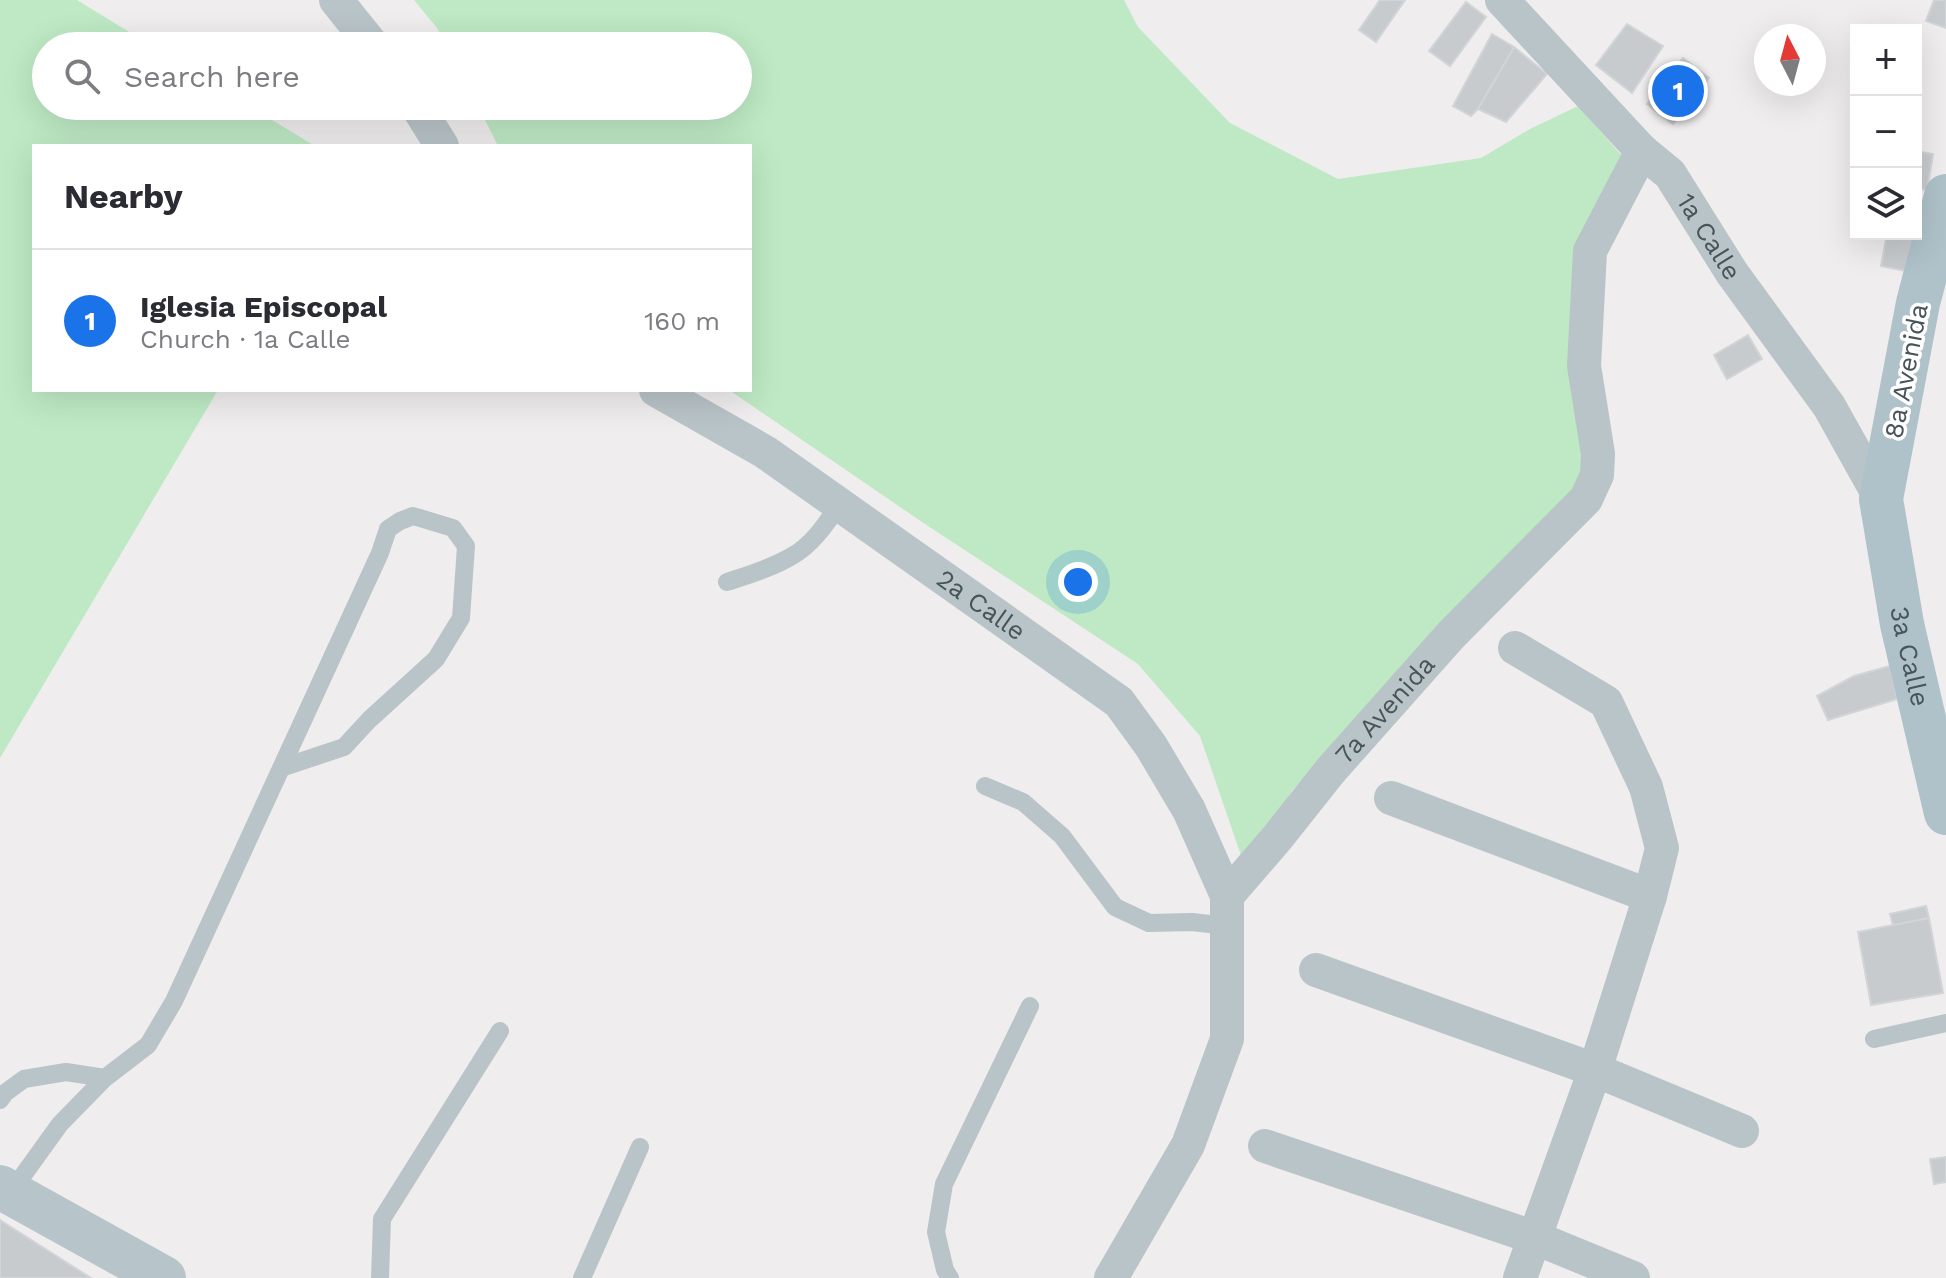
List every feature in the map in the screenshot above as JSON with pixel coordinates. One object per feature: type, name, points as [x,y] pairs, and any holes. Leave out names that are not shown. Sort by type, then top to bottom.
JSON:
[{"type":"main road","name":"8a Avenida","points":[[1881,499],[1918,303],[1946,196]]},
{"type":"main road","name":"3a Calle","points":[[1881,499],[1902,624],[1946,813]]},
{"type":"main road","points":[[6,1190],[164,1278]]},
{"type":"street","points":[[336,0],[362,32]]},
{"type":"street","name":"1a Calle","points":[[1502,0],[1642,151],[1670,174],[1732,273],[1829,406],[1881,499]]},
{"type":"street","points":[[426,120],[441,144]]},
{"type":"street","name":"7a Avenida","points":[[1227,911],[1277,838],[1331,770],[1451,635],[1586,499],[1597,475],[1598,454],[1584,366],[1590,251],[1642,151]]},
{"type":"street","name":"2a Calle","points":[[660,392],[765,452],[1119,702],[1151,746],[1189,810],[1227,911]]},
{"type":"street","points":[[1515,648],[1606,702],[1646,787],[1662,848],[1595,1070],[1520,1278]]},
{"type":"street","points":[[1391,798],[1650,896]]},
{"type":"street","points":[[1111,1278],[1188,1145],[1227,1039],[1227,911]]},
{"type":"street","points":[[1316,970],[1595,1070],[1742,1131]]},
{"type":"street","points":[[1265,1146],[1533,1237],[1633,1278]]},
{"type":"lane","points":[[727,582],[794,556],[818,535],[839,505]]},
{"type":"lane","points":[[6,1190],[60,1124],[105,1078],[148,1045],[174,1001],[281,768],[380,553],[388,529],[413,516],[453,528],[466,546],[461,618],[436,659],[344,747],[281,768]]},
{"type":"lane","points":[[985,786],[1023,802],[1062,836],[1115,907],[1149,923],[1192,922],[1227,911]]},
{"type":"lane","points":[[950,1278],[945,1270],[936,1232],[944,1184],[1030,1006]]},
{"type":"lane","points":[[1874,1039],[1946,1023]]},
{"type":"lane","points":[[380,1278],[382,1219],[500,1031]]},
{"type":"lane","points":[[0,1100],[24,1079],[66,1072],[105,1078]]},
{"type":"lane","points":[[582,1278],[640,1147]]},
{"type":"green space","points":[[0,0],[77,0],[129,32],[32,32],[32,120],[272,120],[312,144],[32,144],[32,392],[217,392],[0,758]]},
{"type":"green space","points":[[414,0],[1124,0],[1138,27],[1230,123],[1338,179],[1481,158],[1530,129],[1578,106],[1630,165],[1589,248],[1586,483],[1451,614],[1292,791],[1245,867],[1200,736],[1138,664],[732,392],[752,392],[752,144],[497,144],[485,120],[752,120],[752,32],[439,32]]},
{"type":"building","points":[[1380,0],[1405,0],[1376,42],[1359,30]]},
{"type":"building","points":[[1934,0],[1946,0],[1946,28],[1926,21]]},
{"type":"building","points":[[1466,2],[1486,17],[1450,66],[1429,51]]},
{"type":"building","points":[[1627,24],[1663,46],[1632,93],[1596,65]]},
{"type":"building","points":[[1492,34],[1514,47],[1471,116],[1453,106]]},
{"type":"building","points":[[1514,47],[1547,74],[1506,122],[1478,109]]},
{"type":"building","points":[[1683,58],[1709,78],[1673,124],[1647,104]]},
{"type":"building","points":[[1922,152],[1933,154],[1927,190],[1922,189]]},
{"type":"building","points":[[1886,240],[1913,240],[1907,271],[1881,266]]},
{"type":"building","points":[[1748,335],[1762,359],[1727,379],[1714,355]]},
{"type":"building","points":[[1890,666],[1897,699],[1828,720],[1817,696],[1854,676]]},
{"type":"building","points":[[1926,906],[1929,918],[1893,925],[1890,914]]},
{"type":"building","points":[[1929,918],[1943,993],[1871,1005],[1858,932]]},
{"type":"building","points":[[1946,1157],[1946,1182],[1934,1184],[1930,1159]]},
{"type":"building","points":[[0,1220],[91,1278],[0,1278]]},
{"type":"place","name":"Iglesia Episcopal","points":[[1678,91]]}]
